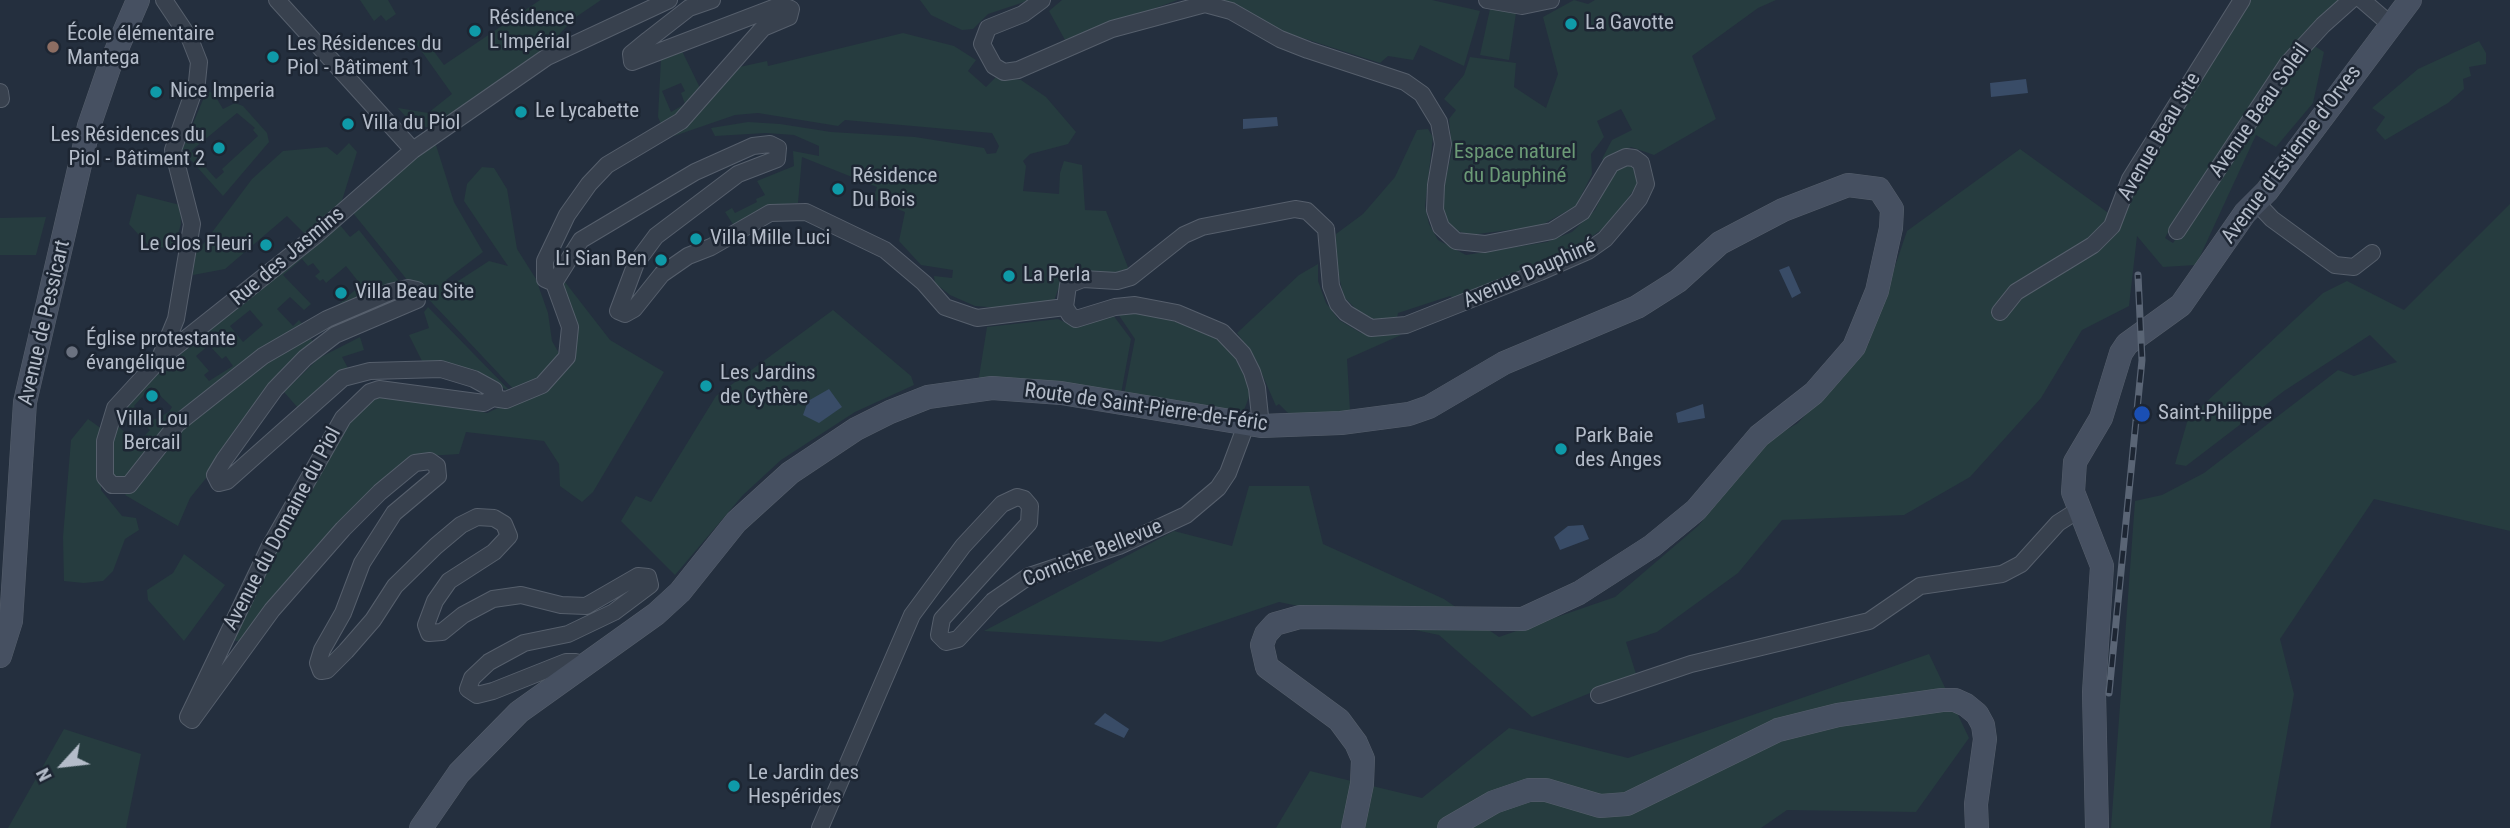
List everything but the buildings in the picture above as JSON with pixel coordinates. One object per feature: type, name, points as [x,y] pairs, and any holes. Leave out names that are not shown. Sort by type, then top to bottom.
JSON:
[{"type":"street","name":"Avenue de Pessicart","points":[[0,656],[11,621],[8,560],[25,402],[93,115],[110,65],[138,0]]},
{"type":"street","name":"Avenue du Domaine du Piol","points":[[164,0],[190,39],[199,72],[174,139],[174,161],[192,224],[176,318],[159,360],[115,408],[105,441],[106,477],[112,485],[129,485],[177,424],[263,356],[327,319],[399,290],[417,290],[417,300],[335,335],[305,358],[275,389],[215,475],[219,483],[227,481],[344,379],[370,370],[441,369],[474,379],[494,390],[493,398],[484,403],[379,389],[370,391],[343,418],[269,548],[188,717],[192,720],[272,610],[343,529],[380,492],[415,463],[430,461],[437,466],[438,476],[394,513],[362,563],[342,613],[317,663],[321,671],[327,670],[373,620],[395,586],[436,546],[461,525],[477,517],[494,518],[504,524],[509,536],[494,552],[449,581],[435,601],[426,625],[429,633],[442,632],[463,615],[494,599],[522,594],[561,605],[586,606],[638,576],[648,577],[650,585],[614,612],[568,634],[524,643],[489,662],[472,678],[468,690],[477,695],[493,691],[566,662],[576,662],[581,667]]},
{"type":"street","points":[[276,0],[413,150]]},
{"type":"street","name":"Rue des Jasmins","points":[[159,360],[305,244],[413,150],[547,57],[669,0]]},
{"type":"street","points":[[493,398],[506,400],[542,385],[566,357],[570,327],[554,283],[545,279],[545,261],[567,215],[589,184],[607,164],[681,121],[763,27],[789,16],[791,9],[781,5],[632,62],[631,54],[689,8],[712,0]]},
{"type":"street","name":"Avenue Dauphiné","points":[[1042,0],[1023,14],[997,22],[984,35],[982,44],[994,66],[1004,72],[1018,70],[1112,29],[1205,4],[1231,11],[1280,39],[1308,50],[1405,82],[1422,94],[1439,122],[1443,144],[1435,210],[1441,227],[1456,241],[1485,244],[1552,230],[1582,212],[1611,164],[1620,158],[1634,158],[1645,172],[1646,184],[1639,199],[1605,239],[1588,251],[1406,325],[1371,328],[1346,313],[1338,304],[1331,286],[1326,229],[1307,211],[1295,209],[1202,228],[1184,235],[1141,270],[1124,279],[1073,281],[1065,290],[1065,307]]},
{"type":"street","points":[[1487,0],[1522,6],[1551,0]]},
{"type":"street","name":"Avenue Beau Site","points":[[2000,312],[2016,292],[2093,245],[2112,226],[2130,179],[2242,0]]},
{"type":"street","name":"Avenue Beau Soleil","points":[[2177,230],[2288,64],[2323,25],[2351,0]]},
{"type":"street","points":[[2362,0],[2390,25]]},
{"type":"street","name":"Avenue d'Estienne d'Orves","points":[[2080,509],[2072,479],[2075,463],[2101,418],[2121,353],[2133,338],[2175,312],[2410,0]]},
{"type":"street","points":[[554,283],[581,240],[695,172],[753,146],[770,144],[778,148],[777,159],[738,174],[656,236],[636,263],[618,311],[625,314],[634,309],[662,274],[688,256],[711,247],[770,213],[806,212],[885,250],[924,283],[946,307],[977,318],[1065,307],[1076,319],[1115,307],[1135,305],[1177,313],[1222,332],[1243,354],[1252,372],[1257,388],[1253,425]]},
{"type":"street","name":"Route de Saint-Pierre-de-Féric","points":[[421,828],[436,803],[480,749],[526,706],[669,603],[737,522],[790,473],[856,429],[928,397],[992,388],[1024,389],[1253,425],[1341,423],[1400,415],[1429,407],[1504,363],[1659,295],[1720,243],[1783,210],[1848,185],[1879,189],[1891,205],[1891,228],[1877,291],[1854,347],[1814,393],[1759,436],[1696,510],[1652,546],[1579,593],[1523,619],[1300,617],[1275,624],[1266,634],[1262,645],[1267,667],[1339,720],[1356,743],[1363,759],[1362,784],[1353,828]]},
{"type":"street","points":[[2256,202],[2272,219],[2335,265],[2354,267],[2372,253]]},
{"type":"street","name":"Corniche Bellevue","points":[[820,828],[912,615],[963,546],[1002,503],[1017,497],[1024,499],[1030,506],[1029,523],[942,619],[939,635],[946,642],[958,639],[993,601],[1030,576],[1119,546],[1186,515],[1218,488],[1253,425]]},
{"type":"street","points":[[1599,695],[1691,664],[1870,621],[1920,586],[2002,574],[2021,564],[2058,523],[2080,509],[2102,566],[2094,692],[2097,828]]},
{"type":"street","points":[[1449,828],[1494,802],[1529,790],[1546,790],[1600,806],[1628,804],[1755,739],[1778,730],[1838,715],[1942,700],[1955,700],[1966,705],[1977,714],[1983,725],[1985,739],[1976,804],[1977,828]]},
{"type":"green space","points":[[360,0],[388,0],[396,14],[386,21],[381,15],[374,21]]},
{"type":"green space","points":[[540,0],[601,0],[576,17],[536,58],[432,128],[413,125],[398,108],[428,113],[452,94],[415,42],[424,38],[444,65]]},
{"type":"green space","points":[[920,0],[1030,0],[988,14],[973,29],[962,30],[931,15]]},
{"type":"green space","points":[[1062,0],[1178,0],[1065,40],[1049,11]]},
{"type":"green space","points":[[1224,0],[1432,0],[1480,11],[1464,66],[1420,45],[1413,60],[1388,56],[1380,63],[1287,33]]},
{"type":"green space","points":[[1574,0],[1588,4],[1595,0],[1776,0],[1758,8],[1692,56],[1716,119],[1654,155],[1631,147],[1605,162],[1602,159],[1612,140],[1632,130],[1621,109],[1597,121],[1604,137],[1591,154],[1592,174],[1576,206],[1540,226],[1470,235],[1455,230],[1446,222],[1440,204],[1452,151],[1449,119],[1456,110],[1444,99],[1464,75],[1470,57],[1516,63],[1514,87],[1546,108],[1558,74],[1543,17]]},
{"type":"green space","points":[[2249,0],[2342,0],[2171,226],[2165,238],[2173,243],[2313,45],[2324,52],[2313,103],[2276,147],[2256,135],[2196,265],[2163,267],[2137,236],[2129,306],[2082,330],[2041,398],[1970,477],[1904,515],[1782,520],[1738,573],[1657,632],[1626,642],[1636,674],[1532,717],[1439,635],[1279,602],[1161,642],[984,631],[1174,531],[1232,546],[1249,486],[1309,486],[1323,544],[1444,599],[1499,637],[1615,597],[1698,526],[1771,439],[1798,423],[1868,345],[1907,231],[2020,149],[2118,220],[2143,169]]},
{"type":"green space","points":[[1490,9],[1516,13],[1509,60],[1480,55]]},
{"type":"green space","points":[[903,33],[954,46],[976,60],[968,71],[986,87],[997,76],[1021,80],[1046,97],[1076,132],[1068,144],[1030,154],[1023,161],[1026,166],[1023,191],[1059,194],[1060,173],[1064,161],[1082,165],[1085,210],[1106,211],[1129,270],[1118,274],[1073,272],[1061,281],[1054,301],[999,308],[975,306],[950,295],[935,283],[934,276],[952,278],[953,270],[921,265],[899,241],[905,212],[873,199],[877,187],[802,157],[798,203],[771,205],[736,229],[725,212],[732,208],[735,213],[765,195],[757,181],[794,166],[793,151],[819,156],[819,146],[794,135],[766,133],[715,136],[711,128],[748,122],[780,124],[831,132],[915,137],[984,148],[987,154],[996,153],[999,146],[992,133],[845,120],[838,126],[758,113],[735,115],[674,136],[735,68],[767,61],[768,66]]},
{"type":"green space","points":[[2479,41],[2486,53],[2486,64],[2469,67],[2471,76],[2463,79],[2464,89],[2448,103],[2385,140],[2376,130],[2385,117],[2372,108],[2418,69]]},
{"type":"green space","points":[[682,51],[701,90],[663,129],[658,117],[661,59]],"holes":[[[681,83],[685,91],[681,93],[685,104],[671,112],[662,91]]]},
{"type":"green space","points":[[207,90],[214,94],[223,109],[235,103],[243,106],[267,133],[269,142],[223,196],[182,150]],"holes":[[[237,113],[255,128],[253,130],[258,136],[222,169],[224,172],[216,179],[191,151]]]},
{"type":"green space","name":"Espace naturel du Dauphiné","points":[[1428,129],[1433,137],[1425,206],[1429,224],[1438,240],[1466,255],[1547,242],[1572,232],[1595,210],[1614,171],[1625,163],[1637,170],[1639,182],[1611,223],[1581,244],[1456,299],[1450,296],[1398,313],[1397,318],[1385,321],[1371,318],[1359,312],[1344,297],[1336,265],[1336,234],[1363,214],[1395,177],[1417,130]]},
{"type":"green space","points":[[435,142],[454,202],[483,252],[446,280],[452,285],[489,261],[508,266],[464,201],[467,184],[482,167],[494,168],[507,189],[517,249],[536,279],[548,313],[552,341],[560,355],[539,380],[516,392],[418,288],[408,281],[353,213]]},
{"type":"green space","points":[[349,143],[357,152],[340,207],[306,235],[287,216],[225,269],[193,275],[195,255],[252,179],[283,151],[327,147],[337,155]]},
{"type":"green space","points":[[137,194],[180,205],[181,224],[173,250],[147,244],[129,224]]},
{"type":"green space","points":[[2510,204],[2510,531],[2374,499],[2280,639],[2294,694],[2270,828],[2111,828],[2135,501],[2162,495],[2204,473],[2338,370],[2354,376],[2397,362],[2370,335],[2284,391],[2186,466],[2175,464],[2188,419],[2323,293],[2347,281],[2404,310]]},
{"type":"green space","points":[[46,217],[36,255],[0,255],[0,218]]},
{"type":"green space","points":[[339,224],[350,237],[359,230],[403,286],[341,307],[250,358],[176,416],[130,478],[122,480],[112,474],[112,447],[117,425],[127,403],[147,382]],"holes":[[[302,259],[308,266],[313,263],[320,272],[315,276],[320,281],[323,279],[326,283],[346,266],[361,285],[339,304],[303,325],[299,320],[293,326],[277,309],[290,297],[304,310],[311,304],[283,275]],[[250,310],[263,325],[243,342],[230,326]],[[209,345],[222,359],[226,356],[233,366],[209,381],[204,375],[209,371],[196,356]],[[151,387],[172,407],[169,412],[151,421],[134,406]],[[124,418],[130,424],[136,418],[150,430],[137,444],[118,426]]]},
{"type":"green space","points":[[1318,264],[1318,281],[1326,303],[1339,320],[1361,333],[1401,335],[1347,359],[1350,411],[1291,416],[1279,404],[1276,406],[1255,358],[1237,333],[1299,275]]},
{"type":"green space","points":[[565,282],[610,340],[664,372],[593,492],[582,502],[560,486],[559,464],[544,441],[466,432],[459,454],[427,456],[242,642],[227,639],[345,426],[369,401],[389,394],[487,413],[543,387],[573,345],[553,302]]},
{"type":"green space","points":[[428,307],[511,392],[457,365],[423,363],[409,335],[429,328],[424,312]]},
{"type":"green space","points":[[833,310],[911,376],[914,385],[855,412],[781,460],[743,495],[675,575],[621,521],[636,496],[651,502],[716,396]]},
{"type":"green space","points":[[1128,312],[1159,316],[1214,335],[1232,352],[1247,381],[1250,394],[1243,413],[1124,395],[1135,339],[1118,314]]},
{"type":"green space","points":[[1113,315],[1131,339],[1121,394],[978,383],[987,327],[1058,319],[1075,327]]},
{"type":"green space","points":[[309,334],[314,345],[190,498],[178,526],[125,495],[176,433],[255,367]]},
{"type":"green space","points":[[360,337],[364,350],[342,357],[349,370],[298,408],[284,392],[319,358]]},
{"type":"green space","points":[[88,419],[102,429],[101,490],[122,516],[136,518],[139,530],[125,539],[113,571],[103,581],[84,583],[64,581],[63,537],[71,440]]},
{"type":"green space","points":[[184,554],[225,585],[184,641],[148,600],[147,590],[173,573]]},
{"type":"green space","points":[[1929,654],[1969,738],[1916,812],[1787,810],[1761,828],[1276,828],[1310,771],[1422,798],[1509,728],[1628,758]]},
{"type":"green space","points":[[64,729],[141,754],[126,828],[8,828]]},
{"type":"water","points":[[2026,79],[2028,93],[1991,97],[1990,83]]},
{"type":"water","points":[[1277,117],[1278,126],[1243,129],[1243,119]]},
{"type":"water","points":[[1789,266],[1801,293],[1792,298],[1779,270]]},
{"type":"water","points":[[829,389],[842,407],[819,423],[803,415],[808,401]]},
{"type":"water","points":[[1703,404],[1705,418],[1678,423],[1676,413]]},
{"type":"water","points":[[1583,525],[1589,539],[1560,550],[1554,537],[1568,526]]},
{"type":"water","points":[[1105,713],[1129,729],[1124,738],[1094,724]]},
{"type":"railway","points":[[2109,693],[2142,360],[2138,275]]},
{"type":"place","name":"La Gavotte","points":[[1571,24]]},
{"type":"place","name":"Résidence L'Impérial","points":[[475,31]]},
{"type":"place","name":"École élémentaire Mantega","points":[[53,47]]},
{"type":"place","name":"Les Résidences du Piol - Bâtiment 1","points":[[273,57]]},
{"type":"place","name":"Nice Imperia","points":[[156,92]]},
{"type":"place","name":"Le Lycabette","points":[[521,112]]},
{"type":"place","name":"Villa du Piol","points":[[348,124]]},
{"type":"place","name":"Les Résidences du Piol - Bâtiment 2","points":[[219,148]]},
{"type":"place","name":"Résidence Du Bois","points":[[838,189]]},
{"type":"place","name":"Villa Mille Luci","points":[[696,239]]},
{"type":"place","name":"Le Clos Fleuri","points":[[266,245]]},
{"type":"place","name":"Li Sian Ben","points":[[661,260]]},
{"type":"place","name":"La Perla","points":[[1009,276]]},
{"type":"place","name":"Villa Beau Site","points":[[341,293]]},
{"type":"place","name":"Église protestante évangélique","points":[[72,352]]},
{"type":"place","name":"Les Jardins de Cythère","points":[[706,386]]},
{"type":"place","name":"Villa Lou Bercail","points":[[152,396]]},
{"type":"place","name":"Saint-Philippe","points":[[2142,414]]},
{"type":"place","name":"Park Baie des Anges","points":[[1561,449]]},
{"type":"place","name":"Le Jardin des Hespérides","points":[[734,786]]}]
